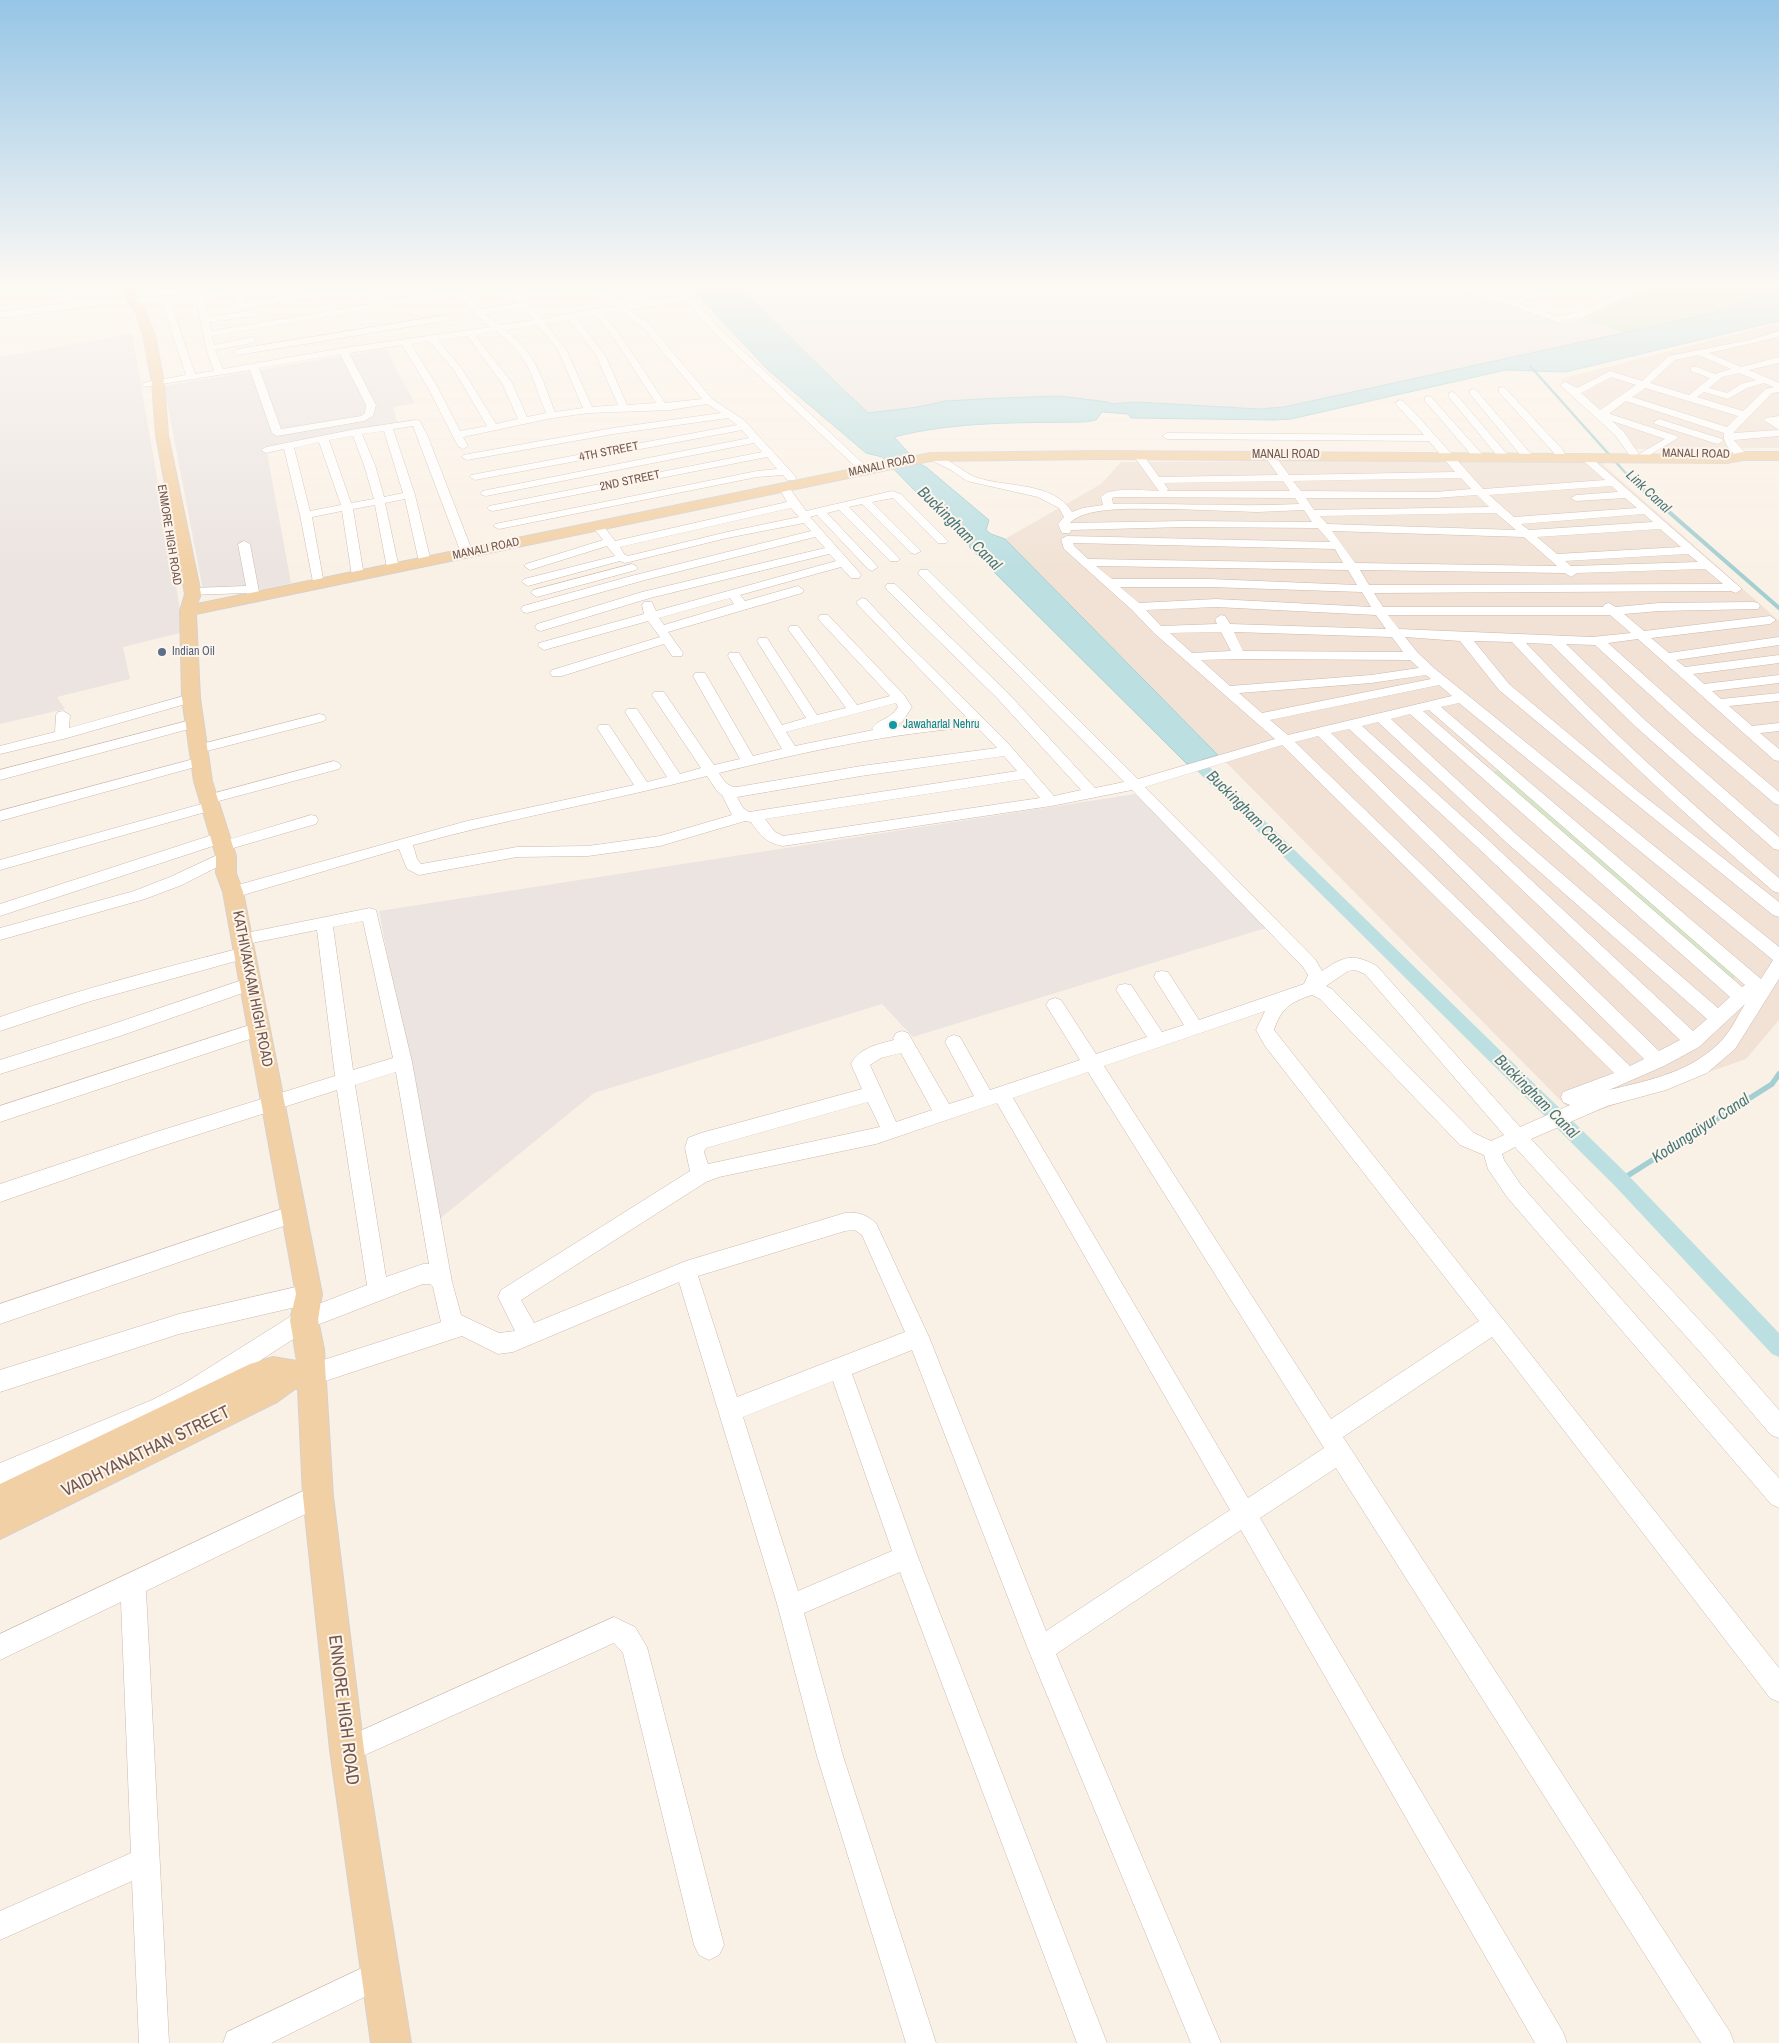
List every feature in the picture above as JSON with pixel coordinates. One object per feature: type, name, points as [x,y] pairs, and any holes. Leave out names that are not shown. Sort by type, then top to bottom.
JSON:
[{"type":"main road","name":"ENMORE HIGH ROAD","points":[[151,379],[162,435],[187,601]]},
{"type":"main road","name":"ENMORE HIGH ROAD","points":[[152,384],[174,569]]},
{"type":"main road","name":"MANALI ROAD","points":[[187,601],[318,584],[641,518],[916,458],[1138,455],[1561,457],[1634,455],[1727,459],[1743,456],[1779,456]]},
{"type":"main road","name":"KATHIVAKKAM HIGH ROAD","points":[[187,601],[191,698],[203,781],[223,847],[226,874],[233,892],[309,1294],[304,1320],[310,1349],[300,1375]]},
{"type":"main road","name":"VAIDHYANATHAN STREET","points":[[0,1500],[260,1374],[273,1371],[300,1375]]},
{"type":"main road","name":"ENNORE HIGH ROAD","points":[[300,1375],[318,1496],[347,1750],[391,2043]]},
{"type":"main road","name":"VAIDHYANATHAN STREET","points":[[0,1524],[300,1375]]},
{"type":"street","points":[[152,384],[178,379]]},
{"type":"street","points":[[258,379],[277,433],[364,418],[370,414],[371,404],[358,379]]},
{"type":"street","points":[[427,379],[458,435],[474,476],[486,493],[508,544]]},
{"type":"street","points":[[462,379],[492,426]]},
{"type":"street","points":[[503,379],[523,420]]},
{"type":"street","points":[[539,379],[541,390],[552,414]]},
{"type":"street","points":[[574,379],[589,410]]},
{"type":"street","points":[[611,379],[624,408]]},
{"type":"street","points":[[645,379],[662,406]]},
{"type":"street","points":[[690,379],[709,402],[744,427],[784,472],[792,486],[794,504],[855,575]]},
{"type":"street","points":[[768,379],[865,470]]},
{"type":"street","points":[[1580,390],[1600,379]]},
{"type":"street","points":[[1628,379],[1745,415]]},
{"type":"street","points":[[1649,379],[1604,412],[1607,416],[1672,438],[1687,441],[1718,441],[1729,436],[1779,433]]},
{"type":"street","points":[[1691,398],[1713,379]]},
{"type":"street","points":[[1702,389],[1728,396],[1744,386],[1764,380],[1779,387]]},
{"type":"street","points":[[1565,385],[1572,389],[1619,433],[1634,455],[1672,438]]},
{"type":"street","points":[[1729,436],[1745,415],[1769,391],[1779,387]]},
{"type":"street","points":[[1502,390],[1561,457]]},
{"type":"street","points":[[1473,392],[1528,456]]},
{"type":"street","points":[[1452,396],[1503,456]]},
{"type":"street","points":[[1625,398],[1729,436],[1743,456]]},
{"type":"street","points":[[1428,399],[1478,456]]},
{"type":"street","points":[[458,435],[552,414],[662,406],[670,408],[709,402]]},
{"type":"street","points":[[1400,403],[1423,426],[1446,456],[1481,493],[1613,611],[1749,730],[1777,752]]},
{"type":"street","points":[[1611,407],[1718,441]]},
{"type":"street","points":[[467,457],[604,433],[729,415]]},
{"type":"street","points":[[1779,419],[1769,420],[1779,427]]},
{"type":"street","points":[[266,450],[388,426],[412,422],[417,424],[466,553]]},
{"type":"street","points":[[388,426],[410,495],[425,562]]},
{"type":"street","points":[[1404,427],[1423,426]]},
{"type":"street","name":"4TH STREET","points":[[474,476],[744,427]]},
{"type":"street","points":[[1334,427],[1374,427]]},
{"type":"street","points":[[356,432],[370,462],[380,501],[393,568]]},
{"type":"street","points":[[1167,436],[1432,438]]},
{"type":"street","points":[[323,438],[347,507],[358,576]]},
{"type":"street","points":[[486,493],[756,440]]},
{"type":"street","points":[[288,445],[306,515],[318,584]]},
{"type":"street","points":[[597,454],[626,500],[641,518]]},
{"type":"street","name":"2ND STREET","points":[[493,508],[768,454]]},
{"type":"street","points":[[1138,455],[1158,480],[1184,524],[1210,583],[1225,628],[1239,655]]},
{"type":"street","points":[[1269,455],[1308,510],[1339,546],[1379,611],[1413,656],[1441,681],[1779,956]]},
{"type":"street","points":[[930,457],[955,468],[971,479],[1041,494],[1062,506],[1068,528],[1068,548],[1110,583],[1158,630],[1285,740],[1628,1075]]},
{"type":"street","points":[[1596,457],[1615,483],[1774,624]]},
{"type":"street","points":[[499,526],[757,474],[784,472]]},
{"type":"street","points":[[1158,480],[1464,475]]},
{"type":"street","points":[[1109,507],[1106,497],[1108,496],[1166,494],[1436,495],[1615,483]]},
{"type":"street","points":[[527,609],[632,568],[727,534],[805,517],[819,511],[888,494],[895,495],[942,541]]},
{"type":"street","points":[[306,515],[410,495]]},
{"type":"street","points":[[1560,499],[1628,495]]},
{"type":"street","points":[[864,500],[915,550]]},
{"type":"street","points":[[1068,528],[1084,511],[1109,507],[1174,506],[1308,510],[1497,506],[1512,501]]},
{"type":"street","points":[[530,566],[610,544],[794,504]]},
{"type":"street","points":[[841,506],[894,559]]},
{"type":"street","points":[[819,511],[872,567]]},
{"type":"street","points":[[1511,520],[1646,511]]},
{"type":"street","points":[[1068,528],[1184,524],[1320,525],[1326,527],[1526,534],[1663,525]]},
{"type":"street","points":[[598,526],[610,544],[632,568],[646,595],[651,616],[677,653]]},
{"type":"street","points":[[1068,528],[1193,543],[1339,546]]},
{"type":"street","points":[[528,582],[632,568],[818,533]]},
{"type":"street","points":[[244,544],[253,593]]},
{"type":"street","points":[[541,627],[646,595],[832,550]]},
{"type":"street","points":[[1555,558],[1691,550]]},
{"type":"street","points":[[1085,562],[1568,570],[1708,565]]},
{"type":"street","points":[[544,646],[843,563]]},
{"type":"street","points":[[537,593],[632,568]]},
{"type":"street","points":[[924,573],[1309,963],[1316,975],[1311,988]]},
{"type":"street","points":[[1110,583],[1210,583],[1366,589],[1732,587]]},
{"type":"street","points":[[891,587],[1003,696],[1092,793]]},
{"type":"street","points":[[557,673],[739,606],[798,590]]},
{"type":"street","points":[[732,593],[740,603],[739,606]]},
{"type":"street","points":[[862,602],[899,642],[981,723],[1051,801]]},
{"type":"street","points":[[1136,607],[1216,603],[1379,611],[1613,611],[1659,607],[1754,606]]},
{"type":"street","points":[[824,618],[899,698],[905,707],[897,719],[863,736]]},
{"type":"street","points":[[1158,630],[1225,628],[1516,639],[1597,640],[1774,624]]},
{"type":"street","points":[[794,628],[854,710]]},
{"type":"street","points":[[1464,637],[1504,687],[1623,786],[1779,911]]},
{"type":"street","points":[[1516,639],[1608,736],[1779,887]]},
{"type":"street","points":[[1554,640],[1641,724],[1779,845]]},
{"type":"street","points":[[1597,640],[1698,731],[1779,800]]},
{"type":"street","points":[[763,641],[814,720]]},
{"type":"street","points":[[1667,657],[1779,641]]},
{"type":"street","points":[[1189,657],[1239,655],[1413,656]]},
{"type":"street","points":[[734,656],[791,751]]},
{"type":"street","points":[[1683,671],[1779,659]]},
{"type":"street","points":[[1228,690],[1371,679],[1429,671]]},
{"type":"street","points":[[700,676],[749,762]]},
{"type":"street","points":[[1702,688],[1779,679]]},
{"type":"street","points":[[1259,718],[1441,681]]},
{"type":"street","points":[[660,695],[710,771],[722,788],[728,792],[737,813],[748,816],[770,838],[776,841],[1051,801],[1134,785],[1285,740],[1462,698]]},
{"type":"street","points":[[1719,703],[1779,697]]},
{"type":"street","points":[[0,750],[62,735],[191,698]]},
{"type":"street","points":[[778,730],[899,698]]},
{"type":"street","points":[[1432,706],[1756,984]]},
{"type":"street","points":[[90,710],[90,727]]},
{"type":"street","points":[[1413,710],[1742,997]]},
{"type":"street","points":[[632,712],[676,780]]},
{"type":"street","points":[[62,735],[64,715]]},
{"type":"street","points":[[0,816],[319,718]]},
{"type":"street","points":[[1382,718],[1512,839],[1719,1019]]},
{"type":"street","points":[[0,775],[195,723]]},
{"type":"street","points":[[233,892],[502,817],[644,788],[791,751],[863,736],[937,724],[981,723]]},
{"type":"street","points":[[1353,725],[1480,841],[1693,1042]]},
{"type":"street","points":[[1749,730],[1779,727]]},
{"type":"street","points":[[604,728],[644,788]]},
{"type":"street","points":[[1322,732],[1658,1061]]},
{"type":"street","points":[[0,743],[46,734],[48,734],[48,738]]},
{"type":"street","points":[[728,792],[1007,751]]},
{"type":"street","points":[[1480,769],[1499,763]]},
{"type":"street","points":[[0,864],[334,766]]},
{"type":"street","points":[[405,843],[411,864],[419,870],[517,852],[588,851],[660,842],[748,816],[1027,774]]},
{"type":"street","points":[[0,910],[311,820]]},
{"type":"street","points":[[0,934],[139,896],[176,881],[223,847]]},
{"type":"street","points":[[0,1024],[35,1011],[244,946],[324,923],[370,914],[403,1062],[442,1282],[454,1329]]},
{"type":"street","points":[[324,923],[345,1080],[378,1290]]},
{"type":"street","points":[[529,1335],[508,1297],[699,1176],[718,1169],[891,1131],[1311,988],[1344,965],[1357,963],[1372,970],[1709,1346],[1779,1427]]},
{"type":"street","points":[[1311,988],[1318,988],[1326,994],[1467,1139],[1492,1150],[1520,1135],[1603,1099],[1666,1083],[1701,1068],[1729,1044],[1779,964]]},
{"type":"street","points":[[1570,1097],[1628,1075],[1693,1042],[1779,964]]},
{"type":"street","points":[[1162,977],[1195,1028]]},
{"type":"street","points":[[0,1067],[114,1031],[250,983]]},
{"type":"street","points":[[1125,990],[1159,1041]]},
{"type":"street","points":[[1286,997],[1270,1018],[1265,1030],[1271,1041],[1494,1323],[1779,1689]]},
{"type":"street","points":[[1056,1005],[1333,1443],[1719,2043]]},
{"type":"street","points":[[0,1114],[259,1029]]},
{"type":"street","points":[[891,1131],[860,1064],[872,1054],[904,1041],[944,1113]]},
{"type":"street","points":[[954,1042],[993,1097],[1246,1514],[1552,2043]]},
{"type":"street","points":[[0,1193],[156,1140],[403,1062]]},
{"type":"street","points":[[699,1176],[701,1169],[694,1150],[695,1144],[701,1141],[874,1093]]},
{"type":"street","points":[[1492,1150],[1495,1163],[1514,1191],[1779,1496]]},
{"type":"street","points":[[0,1314],[294,1214]]},
{"type":"street","points":[[300,1375],[462,1325],[498,1344],[513,1342],[686,1270],[845,1222],[859,1221],[868,1229],[918,1337],[1040,1650],[1206,2043]]},
{"type":"street","points":[[686,1270],[790,1607],[830,1756],[921,2043]]},
{"type":"street","points":[[0,1475],[160,1408],[191,1392],[304,1320],[423,1274],[436,1274],[442,1282]]},
{"type":"street","points":[[0,1381],[179,1324],[309,1294]]},
{"type":"street","points":[[1040,1650],[1246,1514],[1333,1443],[1494,1323]]},
{"type":"street","points":[[730,1412],[918,1337]]},
{"type":"street","points":[[839,1368],[906,1557],[1092,2043]]},
{"type":"street","points":[[0,1647],[318,1496]]},
{"type":"street","points":[[790,1607],[906,1557]]},
{"type":"street","points":[[133,1583],[154,2043]]},
{"type":"street","points":[[347,1750],[614,1630],[626,1636],[634,1647],[709,1946]]},
{"type":"street","points":[[0,1926],[146,1861]]},
{"type":"street","points":[[238,2043],[381,1974]]},
{"type":"shaded area","name":"Indian Oil","points":[[0,379],[140,379],[184,632],[123,647],[130,679],[57,697],[65,709],[0,724]]},
{"type":"shaded area","points":[[204,379],[402,379],[415,403],[393,407],[397,422],[266,447],[291,583],[258,590],[203,590],[164,386]]},
{"type":"shaded area","points":[[835,379],[1413,379],[1284,407],[1259,409],[1136,402],[1112,404],[1059,396],[945,401],[918,407],[868,413]]},
{"type":"shaded area","points":[[1560,379],[1779,379],[1779,448],[1631,449]]},
{"type":"shaded area","points":[[1597,459],[1779,621],[1779,1020],[1746,1059],[1578,1118],[1005,539],[1101,484],[1121,462]]},
{"type":"shaded area","points":[[1135,794],[1269,927],[913,1037],[882,1004],[594,1093],[437,1221],[379,911]]},
{"type":"green space","points":[[1499,770],[1740,975],[1730,980],[1487,774]]},
{"type":"water","points":[[779,379],[833,379],[868,413],[918,407],[945,401],[1059,396],[1112,404],[1136,402],[1259,409],[1284,407],[1411,379],[1465,379],[1291,419],[1131,418],[1128,414],[1102,412],[1096,420],[1085,422],[965,425],[894,437],[918,463],[926,467],[989,520],[986,530],[1005,539],[1218,755],[1187,764],[970,548],[969,542],[955,532],[882,457],[866,453]]},
{"type":"waterway","name":"Link Canal","points":[[1542,379],[1630,478]]},
{"type":"waterway","name":"Link Canal","points":[[1630,478],[1779,608]]},
{"type":"waterway","name":"Buckingham Canal","points":[[1188,754],[1621,1180],[1779,1347]]},
{"type":"waterway","name":"Kodungaiyur Canal","points":[[1621,1180],[1772,1084],[1779,1074]]},
{"type":"place","name":"Indian Oil","points":[[162,652]]},
{"type":"place","name":"Jawaharlal Nehru","points":[[893,725]]}]
